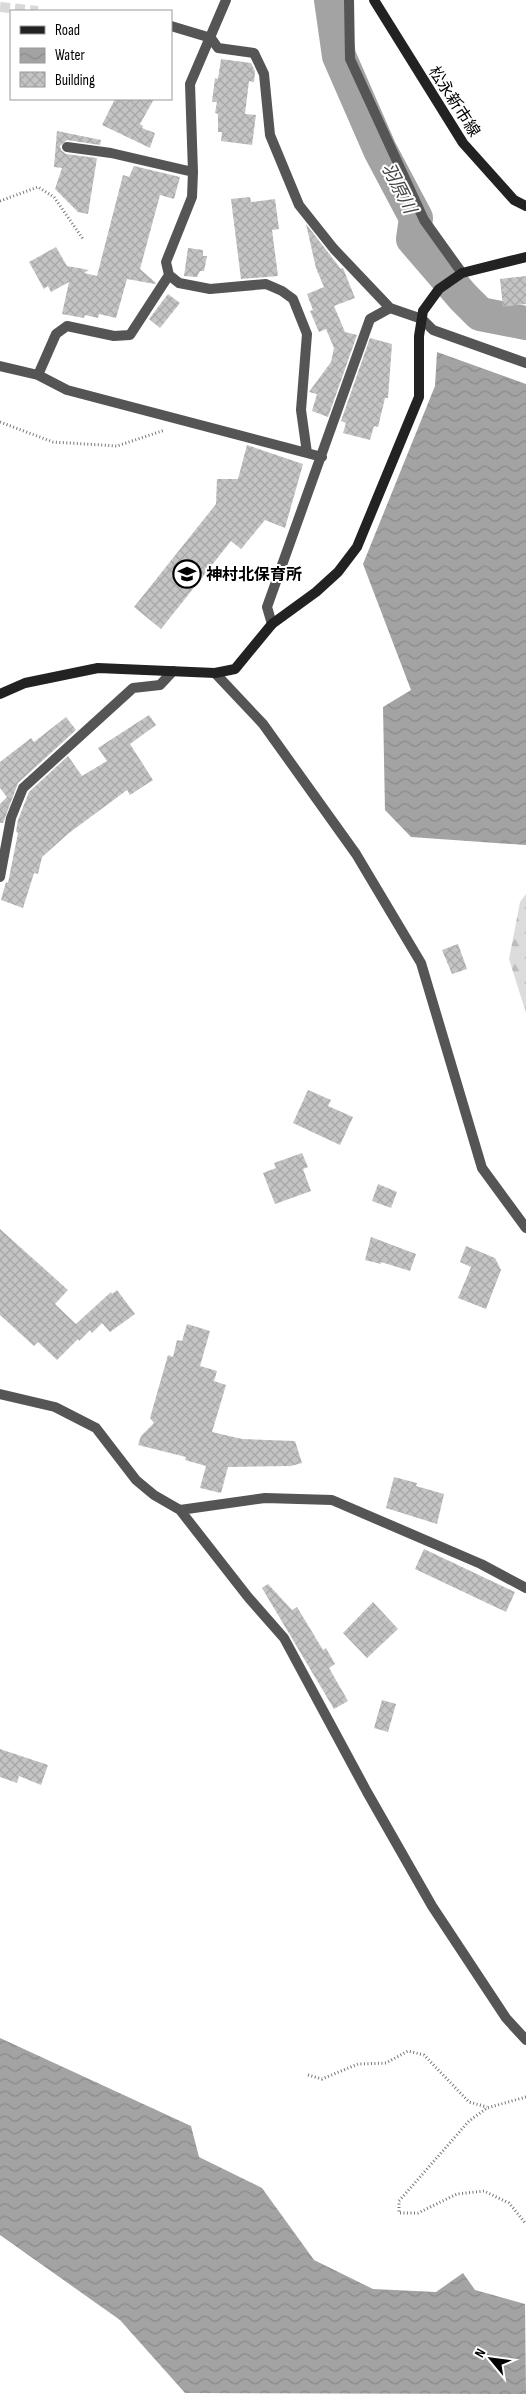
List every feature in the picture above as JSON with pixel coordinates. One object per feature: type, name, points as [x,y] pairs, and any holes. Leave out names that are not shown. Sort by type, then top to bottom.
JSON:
[{"type":"street","points":[[38,375],[56,334],[67,326],[114,336],[130,335],[168,275],[166,262],[192,197],[190,84],[226,0]]},
{"type":"street","points":[[349,0],[350,59],[424,220],[462,273]]},
{"type":"street","name":"松永新市線","points":[[374,0],[463,142],[514,200],[526,206]]},
{"type":"street","points":[[172,26],[211,38],[218,48],[254,53],[264,74],[270,135],[299,205],[334,249],[390,308],[422,318],[433,330],[526,363]]},
{"type":"street","points":[[67,147],[111,153],[193,172]]},
{"type":"street","points":[[0,694],[25,683],[98,668],[215,673],[235,669],[272,624],[316,592],[338,572],[358,547],[419,397],[419,336],[423,311],[439,290],[462,273],[526,257]]},
{"type":"street","points":[[168,275],[179,283],[210,289],[266,284],[282,291],[293,299],[307,334],[301,410],[307,453]]},
{"type":"street","points":[[272,624],[267,607],[370,319],[390,308]]},
{"type":"street","points":[[0,366],[38,375],[67,390],[322,457]]},
{"type":"street","points":[[0,877],[11,818],[23,788],[133,688],[160,685],[173,671]]},
{"type":"street","points":[[215,673],[263,724],[356,854],[421,963],[482,1168],[526,1228]]},
{"type":"street","points":[[0,1394],[55,1407],[96,1428],[136,1480],[154,1495],[180,1510],[248,1597],[284,1638],[367,1792],[432,1906],[506,2018],[526,2040]]},
{"type":"street","points":[[180,1510],[265,1498],[332,1500],[481,1564],[526,1588]]},
{"type":"path","points":[[0,201],[38,187],[54,197],[83,239]]},
{"type":"path","points":[[0,422],[53,442],[117,446],[167,430],[183,421]]},
{"type":"path","points":[[308,2075],[322,2079],[358,2064],[386,2063],[408,2051],[424,2055],[469,2102],[487,2108]]},
{"type":"path","points":[[526,2097],[487,2108],[469,2121],[398,2201],[399,2213],[418,2213],[457,2194],[484,2191],[509,2203],[526,2224]]},
{"type":"green space","points":[[526,894],[526,1013],[509,959],[520,902]]},
{"type":"water","points":[[437,352],[526,384],[526,845],[411,837],[385,810],[383,707],[411,690],[363,564],[435,386]]},
{"type":"water","points":[[0,2038],[191,2126],[199,2157],[262,2188],[314,2260],[373,2289],[436,2292],[463,2273],[475,2290],[525,2304],[526,2394],[185,2393],[120,2320],[0,2235]]},
{"type":"building","points":[[221,59],[251,63],[255,71],[254,82],[249,81],[245,114],[256,115],[252,145],[221,141],[222,132],[218,132],[218,114],[215,113],[217,102],[212,102],[215,78],[218,79]]},
{"type":"building","points":[[114,100],[153,100],[140,124],[143,126],[142,128],[155,133],[150,148],[102,125]]},
{"type":"building","points":[[57,131],[101,140],[100,145],[67,140],[60,146],[61,150],[66,154],[97,158],[88,214],[78,212],[55,189],[62,168],[54,167]]},
{"type":"building","points":[[134,166],[180,177],[174,199],[160,195],[140,269],[156,283],[127,279],[116,318],[99,314],[98,318],[85,315],[84,318],[62,314],[69,282],[51,292],[48,286],[44,289],[29,262],[56,247],[67,266],[89,270],[84,273],[97,276],[123,175],[129,177]]},
{"type":"building","points":[[250,197],[251,202],[275,199],[279,229],[272,230],[278,276],[241,279],[231,199]]},
{"type":"building","points":[[306,224],[341,269],[343,268],[355,298],[334,306],[345,332],[357,335],[328,417],[312,411],[317,394],[309,392],[331,362],[334,348],[326,329],[319,332],[310,311],[313,310],[307,294],[324,287],[316,268]]},
{"type":"building","points":[[188,248],[203,250],[203,256],[207,256],[204,271],[200,271],[197,277],[184,276]]},
{"type":"building","points":[[526,276],[526,304],[503,307],[500,279]]},
{"type":"building","points":[[168,294],[180,303],[160,328],[149,319]]},
{"type":"building","points":[[370,338],[392,344],[388,398],[385,398],[378,427],[374,426],[370,440],[343,433],[346,423],[341,421]]},
{"type":"building","points":[[247,445],[303,464],[285,528],[265,520],[241,549],[231,541],[161,629],[134,607],[216,504],[217,479],[238,479]]},
{"type":"building","points":[[149,715],[156,725],[130,744],[153,780],[130,795],[127,790],[69,833],[42,857],[38,874],[34,873],[23,908],[1,900],[6,882],[8,883],[18,833],[16,831],[18,820],[29,792],[68,756],[82,776],[107,761],[98,748]]},
{"type":"building","points":[[66,717],[76,730],[18,783],[3,823],[0,823],[0,804],[7,797],[0,788],[0,762],[31,738],[34,742]]},
{"type":"building","points":[[458,944],[467,969],[452,974],[442,950]]},
{"type":"building","points":[[308,1090],[331,1100],[328,1106],[353,1117],[340,1145],[293,1123]]},
{"type":"building","points":[[302,1153],[308,1167],[303,1169],[311,1191],[275,1204],[263,1173],[276,1168],[274,1163]]},
{"type":"building","points":[[378,1184],[397,1192],[391,1208],[372,1201]]},
{"type":"building","points":[[0,1229],[68,1290],[55,1304],[76,1324],[111,1292],[112,1294],[117,1290],[135,1314],[110,1332],[102,1323],[92,1333],[90,1330],[57,1360],[38,1342],[34,1346],[0,1315]]},
{"type":"building","points":[[371,1237],[416,1254],[410,1271],[381,1262],[381,1264],[365,1260]]},
{"type":"building","points":[[466,1246],[495,1258],[501,1270],[486,1309],[458,1298],[471,1267],[460,1262]]},
{"type":"building","points":[[187,1324],[210,1331],[200,1366],[217,1371],[214,1381],[226,1385],[212,1432],[242,1439],[295,1441],[302,1463],[291,1466],[228,1467],[221,1493],[200,1488],[206,1466],[185,1460],[186,1457],[138,1445],[141,1436],[154,1423],[150,1418],[168,1355],[173,1357],[177,1340],[182,1341]]},
{"type":"building","points":[[394,1477],[417,1483],[416,1486],[444,1494],[437,1524],[386,1508]]},
{"type":"building","points":[[424,1549],[515,1592],[506,1612],[415,1569]]},
{"type":"building","points":[[268,1584],[292,1610],[297,1607],[323,1650],[326,1648],[335,1664],[329,1668],[348,1701],[334,1709],[262,1588]]},
{"type":"building","points":[[373,1602],[398,1629],[367,1658],[343,1633]]},
{"type":"building","points":[[382,1700],[396,1704],[388,1732],[374,1728]]},
{"type":"building","points":[[0,1749],[48,1765],[41,1785],[19,1776],[17,1783],[0,1777]]},
{"type":"waterway","name":"羽原川","points":[[331,0],[339,56],[380,150],[416,218],[413,239],[480,314],[526,323]]},
{"type":"tunnel","points":[[0,7],[28,10]]},
{"type":"place","name":"神村北保育所","points":[[187,574]]}]
